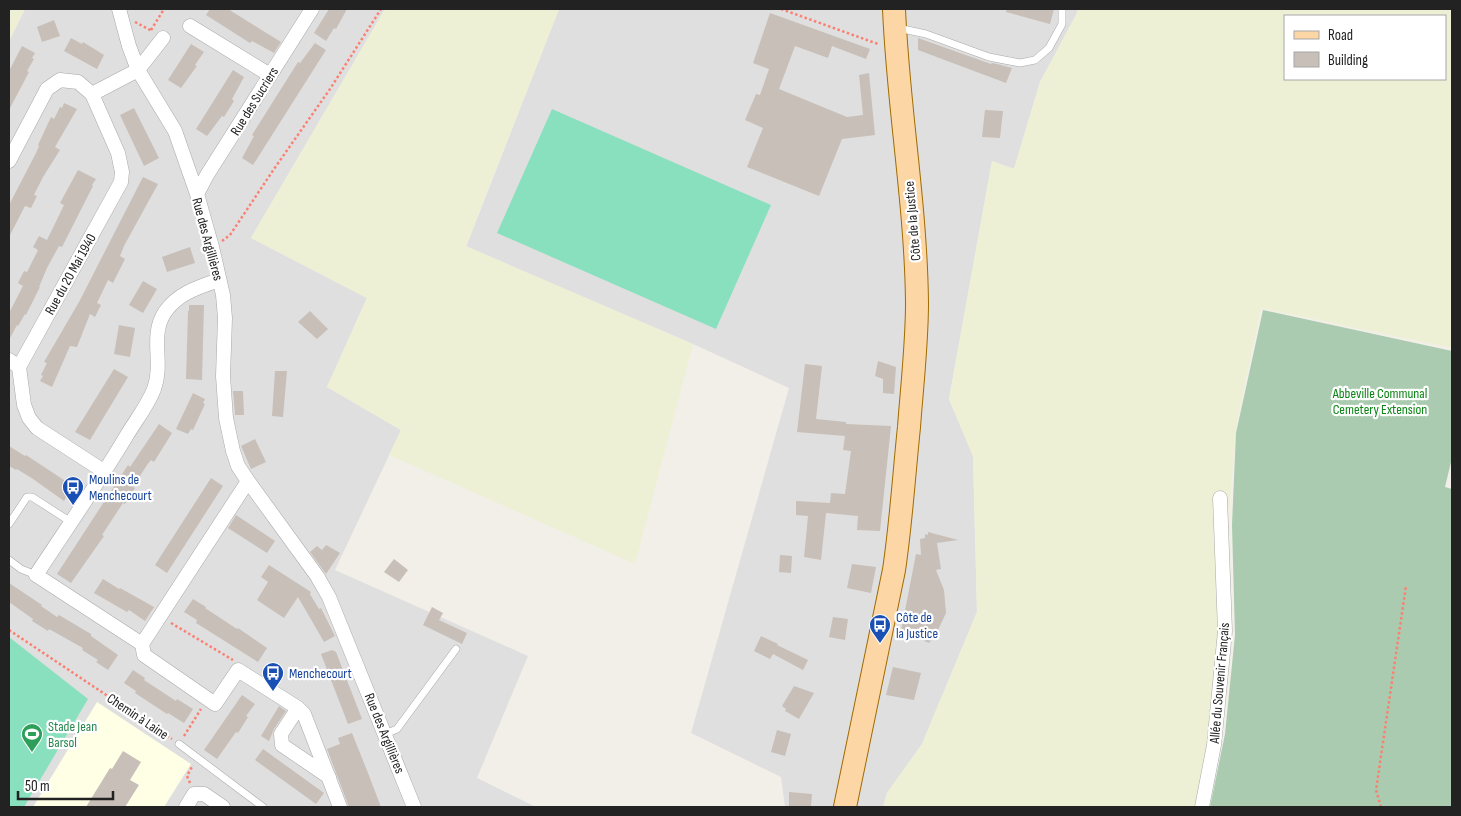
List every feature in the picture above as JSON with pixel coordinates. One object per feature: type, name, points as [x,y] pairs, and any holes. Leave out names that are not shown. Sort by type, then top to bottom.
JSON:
[{"type":"main road","name":"Côte de la Justice","points":[[846,807],[894,570],[899,535],[914,363],[917,303],[915,245],[896,50],[895,16]]},
{"type":"street","name":"Rue des Argillières","points":[[119,9],[138,70],[175,131],[197,194],[212,247],[225,318],[223,376],[226,418],[238,466],[330,597],[414,807]]},
{"type":"street","name":"Rue des Sucriers","points":[[197,194],[207,175],[312,9]]},
{"type":"street","points":[[190,26],[270,75]]},
{"type":"street","points":[[9,161],[46,89],[60,80],[78,82],[92,94],[138,70],[163,38]]},
{"type":"street","name":"Rue du 20 Mai 1940","points":[[92,94],[118,153],[122,172],[121,182],[14,363],[24,406],[29,418],[37,428],[105,472]]},
{"type":"street","points":[[142,644],[36,574],[105,472],[153,390],[158,374],[157,330],[160,319],[173,301],[180,296],[219,280]]},
{"type":"street","points":[[248,481],[142,644],[144,655],[216,704],[238,670],[298,708],[304,714],[340,807]]},
{"type":"street","name":"Allée du Souvenir Français","points":[[1202,807],[1214,745],[1226,631],[1220,498]]},
{"type":"street","points":[[298,708],[281,734],[282,745],[328,777]]},
{"type":"street","points":[[186,807],[199,794],[223,807]]},
{"type":"lane","points":[[895,16],[926,34],[989,56],[1020,62],[1035,60],[1049,48],[1062,24],[1062,9]]},
{"type":"lane","points":[[9,524],[27,497],[32,497],[71,522]]},
{"type":"lane","points":[[9,560],[21,570],[36,574]]},
{"type":"lane","points":[[386,734],[396,729],[456,649]]},
{"type":"lane","name":"Chemin à Laine","points":[[179,744],[263,807]]},
{"type":"path","points":[[151,30],[164,9]]},
{"type":"path","points":[[212,247],[230,235],[330,90],[380,9]]},
{"type":"path","points":[[781,9],[896,50]]},
{"type":"path","points":[[1381,807],[1376,790],[1406,586]]},
{"type":"path","points":[[159,616],[236,661],[238,670]]},
{"type":"path","name":"Chemin à Laine","points":[[9,630],[179,744]]},
{"type":"path","points":[[179,744],[208,699]]},
{"type":"path","points":[[196,757],[187,776],[199,794]]},
{"type":"shaded area","points":[[9,9],[25,9],[9,41]]},
{"type":"shaded area","points":[[25,9],[385,9],[251,238],[367,298],[327,387],[401,430],[335,570],[528,656],[477,778],[536,807],[9,807],[9,41]]},
{"type":"shaded area","points":[[385,9],[559,9],[466,246],[693,344],[635,564],[389,455],[401,430],[327,387],[367,298],[251,238]]},
{"type":"shaded area","points":[[559,9],[1078,9],[1040,82],[1014,169],[992,161],[949,399],[973,456],[977,612],[922,744],[887,793],[883,807],[785,807],[781,777],[691,733],[789,388],[693,344],[466,247]]},
{"type":"shaded area","points":[[1078,9],[1452,9],[1452,348],[1261,308],[1237,422],[1228,520],[1231,635],[1201,807],[883,807],[887,793],[922,744],[977,612],[973,456],[949,399],[992,161],[1014,169],[1040,82]]},
{"type":"shaded area","points":[[97,702],[191,764],[164,807],[33,807]]},
{"type":"green space","points":[[552,109],[771,205],[716,329],[497,233]]},
{"type":"green space","name":"Abbeville Communal Cemetery Extension","points":[[1263,310],[1452,351],[1452,458],[1445,487],[1452,489],[1452,807],[1210,807],[1225,734],[1235,635],[1232,525],[1236,433]]},
{"type":"green space","name":"Stade Jean Barsol","points":[[9,637],[88,699],[24,807],[9,807]]},
{"type":"building","points":[[210,9],[228,9],[281,42],[274,53],[252,41],[250,43],[206,15]]},
{"type":"building","points":[[329,9],[347,9],[336,29],[334,28],[326,41],[314,33]]},
{"type":"building","points":[[1007,9],[1054,9],[1050,24],[1006,12]]},
{"type":"building","points":[[770,13],[870,49],[866,59],[832,46],[828,58],[795,46],[779,89],[847,117],[863,115],[859,75],[869,73],[875,135],[842,139],[819,196],[747,167],[763,128],[745,120],[756,94],[760,95],[769,69],[753,63]]},
{"type":"building","points":[[54,20],[60,36],[42,42],[37,27]]},
{"type":"building","points":[[71,38],[82,44],[83,42],[104,55],[97,69],[64,51]]},
{"type":"building","points":[[918,38],[991,64],[1012,68],[1006,83],[918,50]]},
{"type":"building","points":[[315,43],[326,50],[253,165],[242,158],[254,136],[252,135],[298,62],[300,63]]},
{"type":"building","points":[[191,44],[204,52],[195,65],[197,66],[181,88],[168,80]]},
{"type":"building","points":[[22,46],[35,53],[32,58],[34,59],[9,110],[9,71]]},
{"type":"building","points":[[233,70],[244,77],[232,99],[234,101],[224,117],[222,116],[207,136],[196,129]]},
{"type":"building","points":[[64,103],[77,109],[55,147],[60,150],[34,195],[37,196],[31,208],[25,206],[9,237],[9,205],[36,153],[51,117],[54,119]]},
{"type":"building","points":[[134,108],[159,158],[144,166],[120,115]]},
{"type":"building","points":[[985,110],[1003,111],[1000,138],[982,137]]},
{"type":"building","points":[[78,170],[96,179],[62,247],[59,246],[47,268],[26,315],[17,325],[9,340],[9,313],[23,286],[18,283],[24,271],[27,272],[38,250],[33,247],[39,236],[47,240],[64,205],[60,203]]},
{"type":"building","points":[[143,177],[158,184],[124,246],[120,256],[125,259],[113,283],[108,280],[97,303],[101,305],[95,317],[90,314],[77,347],[70,346],[52,387],[40,381],[47,363],[44,362],[79,302]]},
{"type":"building","points":[[190,247],[195,263],[167,272],[162,257]]},
{"type":"building","points":[[143,281],[157,289],[143,313],[129,305]]},
{"type":"building","points":[[189,305],[204,305],[202,380],[186,379]]},
{"type":"building","points":[[310,311],[328,329],[317,339],[298,322]]},
{"type":"building","points":[[119,325],[135,328],[130,357],[114,354]]},
{"type":"building","points":[[878,361],[896,367],[894,394],[883,393],[883,379],[875,376]]},
{"type":"building","points":[[805,364],[822,366],[816,419],[846,422],[846,424],[891,426],[880,531],[857,530],[858,516],[826,513],[821,560],[804,557],[808,516],[796,515],[796,501],[830,503],[831,493],[845,494],[851,451],[843,450],[845,436],[797,432]]},
{"type":"building","points":[[114,369],[128,377],[90,440],[75,432]]},
{"type":"building","points":[[275,371],[287,371],[283,417],[272,416]]},
{"type":"building","points":[[233,391],[243,391],[244,415],[235,415]]},
{"type":"building","points":[[193,393],[205,399],[203,403],[205,404],[193,430],[191,429],[188,434],[176,429]]},
{"type":"building","points":[[159,424],[172,433],[154,462],[151,460],[147,465],[125,504],[123,503],[102,535],[104,536],[71,583],[57,574],[128,465],[130,467]]},
{"type":"building","points":[[255,439],[266,462],[251,469],[241,446]]},
{"type":"building","points":[[9,446],[73,486],[64,501],[33,479],[9,466]]},
{"type":"building","points":[[211,478],[223,486],[167,573],[155,565]]},
{"type":"building","points":[[236,515],[275,541],[267,553],[228,528]]},
{"type":"building","points":[[928,532],[958,540],[937,543],[941,569],[936,570],[944,590],[946,613],[937,632],[929,643],[901,631],[916,554],[921,555],[920,539],[925,538],[925,534],[928,535]]},
{"type":"building","points":[[326,545],[340,553],[326,574],[310,552],[317,546],[322,550]]},
{"type":"building","points":[[780,555],[792,556],[791,573],[779,572]]},
{"type":"building","points":[[394,559],[408,570],[399,582],[384,572]]},
{"type":"building","points":[[852,564],[876,567],[871,593],[847,588]]},
{"type":"building","points":[[269,565],[311,592],[310,594],[319,609],[321,608],[335,636],[324,642],[298,597],[284,618],[257,600],[268,582],[261,577]]},
{"type":"building","points":[[103,579],[154,607],[145,621],[129,610],[127,612],[94,593]]},
{"type":"building","points":[[9,583],[57,617],[59,615],[91,634],[91,636],[118,655],[108,670],[96,662],[98,660],[82,650],[83,648],[49,629],[48,631],[32,621],[33,619],[9,602]]},
{"type":"building","points":[[193,599],[267,648],[258,662],[196,623],[197,620],[184,612]]},
{"type":"building","points":[[432,607],[443,613],[439,620],[467,633],[462,644],[423,625]]},
{"type":"building","points":[[833,617],[848,619],[845,640],[829,637]]},
{"type":"building","points":[[761,636],[808,660],[803,670],[773,654],[770,659],[754,651]]},
{"type":"building","points":[[332,650],[336,652],[362,719],[348,724],[321,654]]},
{"type":"building","points":[[893,667],[921,673],[914,700],[886,695]]},
{"type":"building","points":[[133,670],[145,678],[144,680],[176,701],[177,699],[193,709],[184,723],[135,693],[136,691],[124,683]]},
{"type":"building","points":[[794,686],[814,693],[799,719],[785,711],[786,709],[782,706]]},
{"type":"building","points":[[242,695],[255,704],[246,716],[248,717],[238,733],[236,732],[217,759],[204,750]]},
{"type":"building","points":[[279,706],[286,711],[274,729],[269,741],[261,736]]},
{"type":"building","points":[[777,730],[791,734],[785,756],[771,752]]},
{"type":"building","points":[[352,733],[381,807],[349,807],[327,749],[340,744],[338,738]]},
{"type":"building","points":[[263,749],[324,793],[316,804],[255,760]]},
{"type":"building","points":[[123,751],[141,762],[130,780],[139,785],[125,807],[86,807],[110,768],[112,769]]},
{"type":"building","points":[[789,792],[812,794],[811,807],[789,807]]},
{"type":"place","name":"Moulins de Menchecourt","points":[[73,506]]},
{"type":"place","name":"Côte de la Justice","points":[[880,644]]},
{"type":"place","name":"Menchecourt","points":[[273,692]]},
{"type":"place","name":"Stade Jean Barsol","points":[[32,753]]}]
